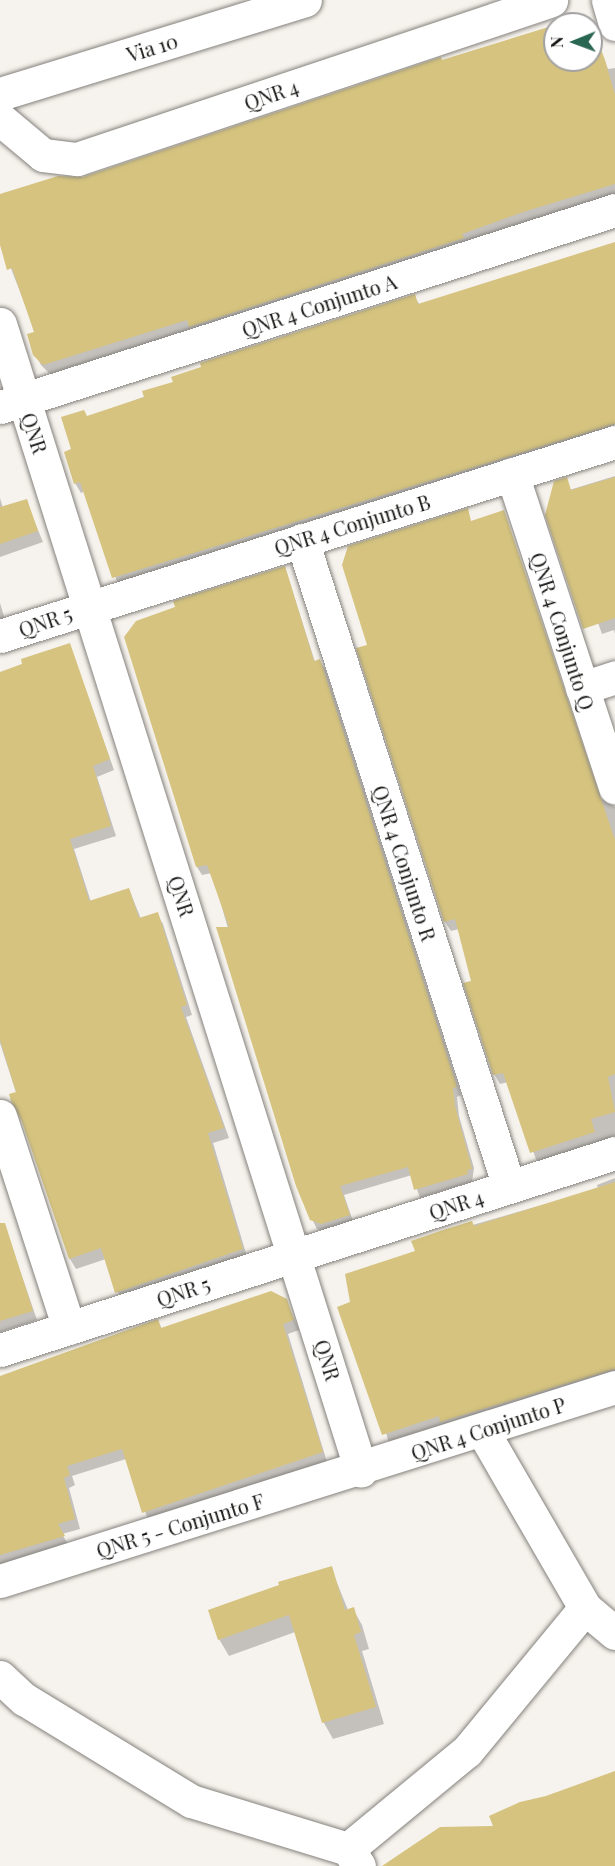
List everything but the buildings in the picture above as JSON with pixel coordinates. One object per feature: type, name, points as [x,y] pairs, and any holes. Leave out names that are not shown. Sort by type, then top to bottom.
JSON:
[{"type":"street","name":"Via 10","points":[[0,94],[305,0]]},
{"type":"street","name":"QNR 4","points":[[0,119],[44,155],[77,159],[551,0]]},
{"type":"street","points":[[608,0],[615,24]]},
{"type":"street","name":"QNR 4 Conjunto A","points":[[12,403],[615,210]]},
{"type":"street","name":"QNR","points":[[0,324],[12,403],[90,606],[296,1255],[361,1470]]},
{"type":"street","name":"QNR 4 Conjunto B","points":[[90,606],[615,442]]},
{"type":"street","name":"QNR 4 Conjunto Q","points":[[512,474],[615,788]]},
{"type":"street","name":"QNR 4 Conjunto R","points":[[302,540],[508,1187]]},
{"type":"street","name":"QNR 5","points":[[0,636],[90,606]]},
{"type":"street","points":[[582,688],[615,678]]},
{"type":"street","points":[[0,1116],[69,1328]]},
{"type":"street","name":"QNR 4","points":[[296,1255],[615,1153]]},
{"type":"street","name":"QNR 5","points":[[0,1350],[296,1255]]},
{"type":"street","name":"QNR 4 Conjunto P","points":[[361,1470],[615,1387]]},
{"type":"street","points":[[482,1430],[585,1608],[615,1633]]},
{"type":"street","name":"QNR 5 - Conjunto F","points":[[0,1581],[361,1470]]},
{"type":"street","points":[[0,1677],[24,1699],[191,1801],[354,1857],[467,1751],[585,1608]]}]
